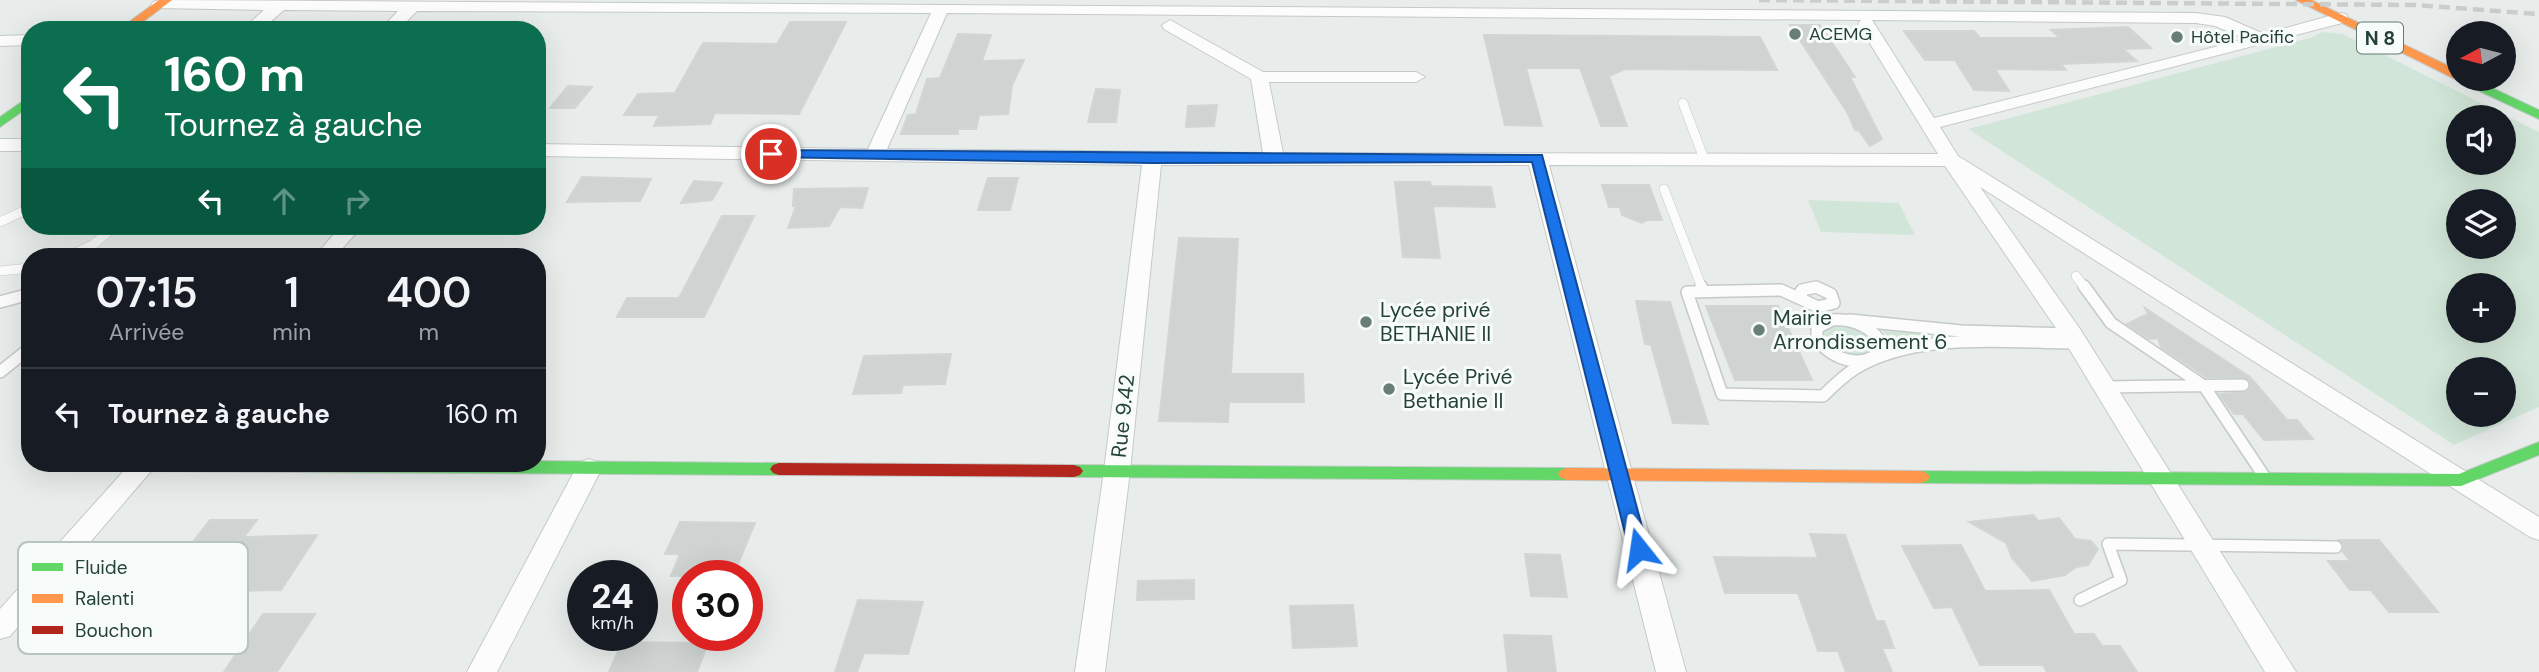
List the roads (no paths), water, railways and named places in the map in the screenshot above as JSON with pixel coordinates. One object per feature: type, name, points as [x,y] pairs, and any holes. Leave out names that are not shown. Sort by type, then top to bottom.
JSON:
[{"type":"main road","name":"N 8","points":[[2302,0],[2446,70]]},
{"type":"main road","points":[[137,21],[163,2]]},
{"type":"main road","points":[[2488,91],[2539,116]]},
{"type":"main road","points":[[0,123],[21,107]]},
{"type":"main road","points":[[546,468],[2461,480],[2539,448]]},
{"type":"street","points":[[163,2],[279,6],[941,8],[1863,19],[2196,18],[2219,21],[2263,40]]},
{"type":"street","points":[[397,21],[414,5]]},
{"type":"street","points":[[261,21],[279,6]]},
{"type":"street","points":[[874,156],[941,8]]},
{"type":"street","points":[[1931,124],[2340,18]]},
{"type":"street","points":[[1863,19],[1951,160],[2074,338],[2281,672]]},
{"type":"street","points":[[1170,25],[1259,77],[1416,77]]},
{"type":"street","points":[[0,41],[21,40]]},
{"type":"street","points":[[1259,77],[1274,159]]},
{"type":"street","points":[[0,145],[21,145]]},
{"type":"street","points":[[546,150],[1152,159],[1951,160],[2539,530]]},
{"type":"street","points":[[1537,158],[1671,672]]},
{"type":"street","name":"Rue 9.42","points":[[1090,672],[1117,471],[1152,159]]},
{"type":"street","points":[[332,248],[344,235]]},
{"type":"street","points":[[482,672],[589,468]]},
{"type":"street","points":[[75,542],[137,472]]},
{"type":"street","points":[[0,628],[18,607]]},
{"type":"lane","points":[[1684,103],[1704,159]]},
{"type":"lane","points":[[1664,189],[1703,291]]},
{"type":"lane","points":[[0,222],[21,212]]},
{"type":"lane","points":[[86,248],[105,235]]},
{"type":"lane","points":[[92,248],[106,235]]},
{"type":"lane","points":[[0,271],[21,269]]},
{"type":"lane","points":[[2076,276],[2111,324],[2204,386],[2266,478]]},
{"type":"lane","points":[[1781,290],[1806,298],[1845,320],[1870,328],[1882,340],[1882,354],[1858,367],[1823,396],[1722,394],[1687,292],[1703,291],[1781,290]]},
{"type":"lane","points":[[0,302],[21,296]]},
{"type":"lane","points":[[1845,320],[1958,333],[2074,338],[1933,346],[1906,349],[1855,361],[1832,354],[1823,348],[1818,341],[1817,328],[1822,323],[1845,320]]},
{"type":"lane","points":[[0,372],[21,355]]},
{"type":"lane","points":[[2104,387],[2244,385]]},
{"type":"lane","points":[[2080,600],[2121,580],[2108,544],[2336,547]]},
{"type":"railway","points":[[1759,0],[2415,5],[2539,14]]},
{"type":"place","name":"ACEMG","points":[[1795,34]]},
{"type":"place","name":"Hôtel Pacific","points":[[2177,37]]},
{"type":"place","name":"Lycée privé BETHANIE II","points":[[1366,322]]},
{"type":"place","name":"Mairie Arrondissement 6","points":[[1759,330]]},
{"type":"place","name":"Lycée Privé Bethanie II","points":[[1389,389]]}]
